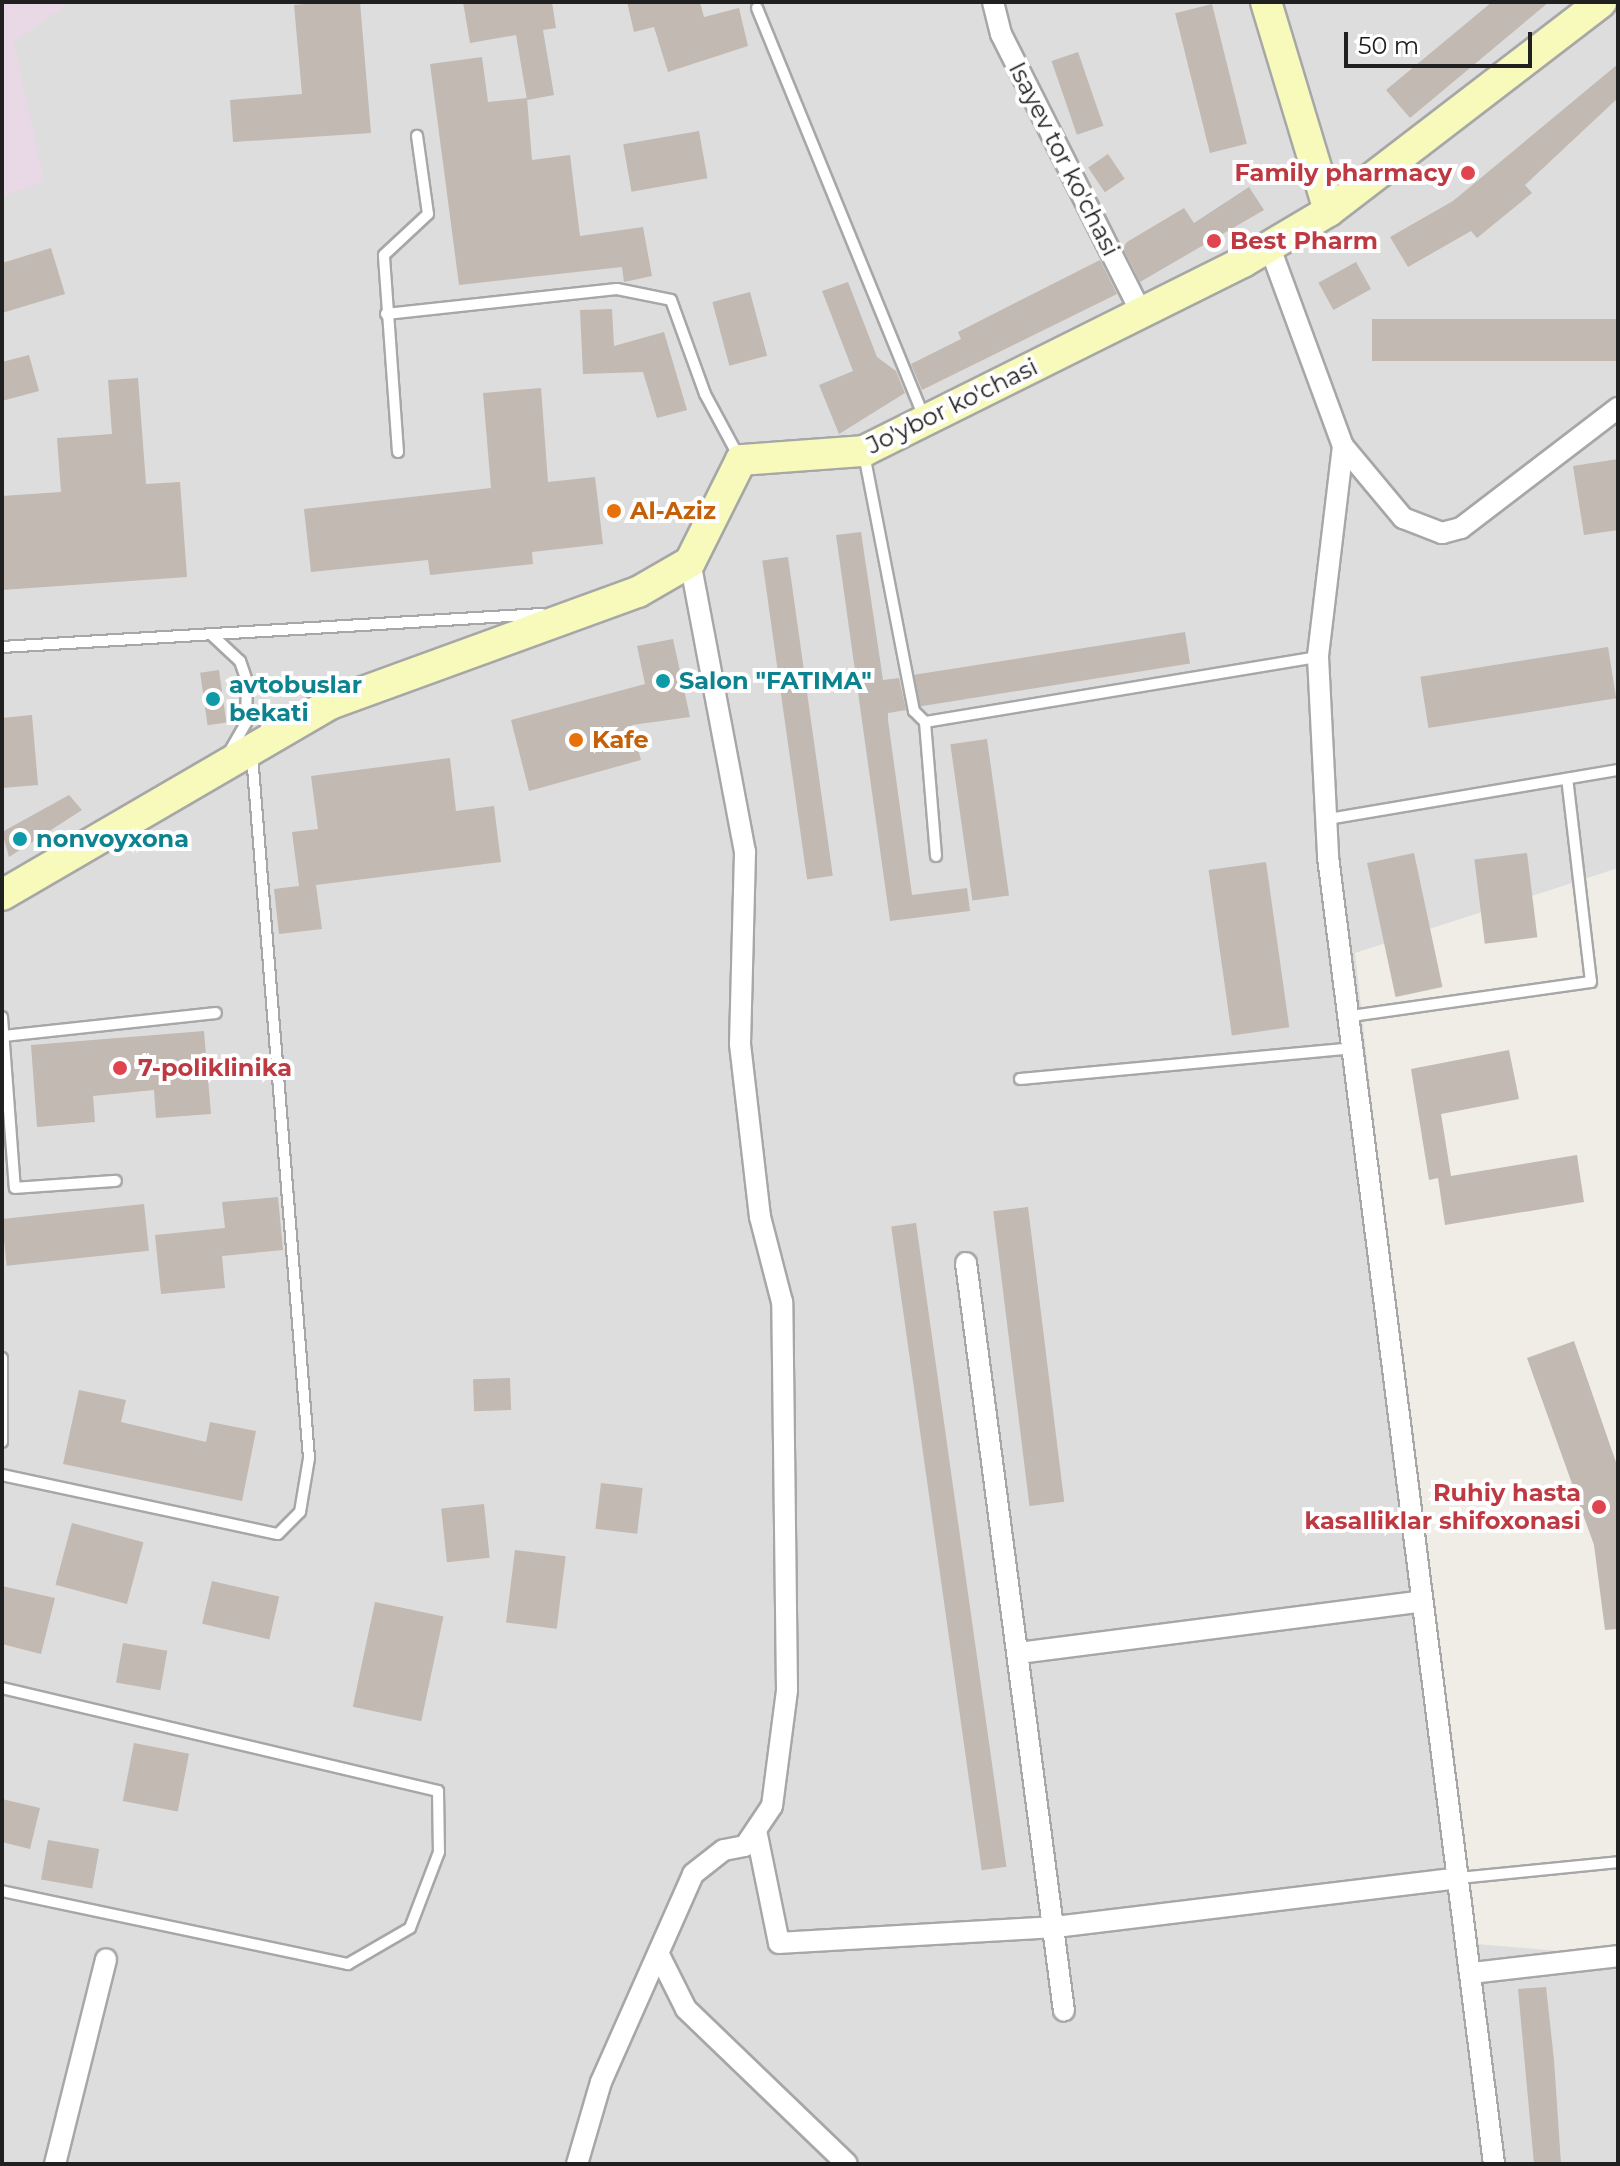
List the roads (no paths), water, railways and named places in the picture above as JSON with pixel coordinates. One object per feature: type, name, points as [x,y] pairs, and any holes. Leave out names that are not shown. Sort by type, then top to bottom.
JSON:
[{"type":"street","name":"Isayev tor ko'chasi","points":[[993,2],[1001,34],[1142,314]]},
{"type":"street","points":[[1266,2],[1329,211]]},
{"type":"street","name":"Jo'ybor ko'chasi","points":[[741,460],[864,451],[925,418],[1142,314],[1329,211],[1601,2]]},
{"type":"street","points":[[1269,245],[1343,446],[1403,518],[1442,533],[1461,528],[1618,408]]},
{"type":"street","points":[[1343,446],[1318,657],[1328,819],[1417,1602],[1459,1878],[1494,2164]]},
{"type":"street","points":[[2,895],[215,776],[330,704],[638,592],[690,562],[741,460]]},
{"type":"street","points":[[577,2164],[601,2082],[693,1874],[757,1835],[772,1806],[787,1690],[782,1302],[760,1217],[740,1044],[745,852],[690,562]]},
{"type":"street","points":[[966,1263],[1064,2011]]},
{"type":"street","points":[[1019,1653],[1417,1602]]},
{"type":"street","points":[[757,1835],[779,1943],[1055,1927],[1459,1878]]},
{"type":"street","points":[[659,1955],[686,2009],[847,2164]]},
{"type":"street","points":[[1472,1973],[1618,1956]]},
{"type":"street","points":[[55,2164],[106,1959]]},
{"type":"lane","points":[[757,8],[925,418]]},
{"type":"lane","points":[[398,452],[384,255],[428,214],[417,136]]},
{"type":"lane","points":[[386,314],[617,289],[671,300],[705,394],[741,460]]},
{"type":"lane","points":[[864,451],[914,711],[925,722],[936,856]]},
{"type":"lane","points":[[2,647],[580,612]]},
{"type":"lane","points":[[213,636],[240,661],[249,703],[246,723],[215,776]]},
{"type":"lane","points":[[925,722],[1318,657]]},
{"type":"lane","points":[[2,1475],[278,1534],[300,1512],[309,1458],[252,753]]},
{"type":"lane","points":[[1328,819],[1618,770]]},
{"type":"lane","points":[[1351,1016],[1591,982],[1567,779]]},
{"type":"lane","points":[[4,1036],[216,1013]]},
{"type":"lane","points":[[2,1017],[15,1188],[116,1181]]},
{"type":"lane","points":[[1020,1079],[1355,1047]]},
{"type":"lane","points":[[2,1358],[2,1442]]},
{"type":"lane","points":[[2,1688],[438,1791],[439,1837],[410,1928],[348,1964],[2,1891]]},
{"type":"lane","points":[[1459,1878],[1618,1862]]},
{"type":"place","name":"Family pharmacy","points":[[1468,173]]},
{"type":"place","name":"Best Pharm","points":[[1214,241]]},
{"type":"place","name":"Al-Aziz","points":[[614,511]]},
{"type":"place","name":"Salon \"FATIMA\"","points":[[663,681]]},
{"type":"place","name":"avtobuslar bekati","points":[[213,699]]},
{"type":"place","name":"Kafe","points":[[576,740]]},
{"type":"place","name":"nonvoyxona","points":[[20,839]]},
{"type":"place","name":"7-poliklinika","points":[[120,1068]]},
{"type":"place","name":"Ruhiy hasta kasalliklar shifoxonasi","points":[[1599,1507]]}]
